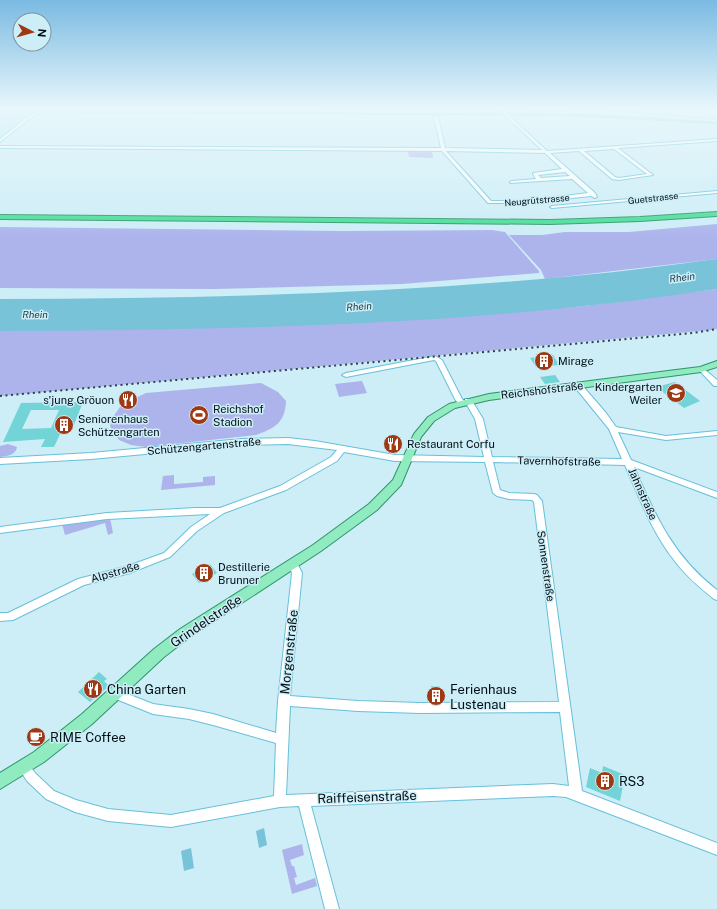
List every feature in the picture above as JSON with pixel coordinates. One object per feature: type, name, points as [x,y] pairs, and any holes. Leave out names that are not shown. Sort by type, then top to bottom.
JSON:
[{"type":"highway","points":[[0,213],[587,218],[717,212]]},
{"type":"highway","points":[[0,217],[543,222],[640,220],[717,212]]},
{"type":"main road","name":"Reichshofstraße","points":[[408,459],[417,436],[425,424],[440,413],[465,402],[701,369],[717,364]]},
{"type":"main road","name":"Grindelstraße","points":[[0,782],[39,757],[87,719],[160,653],[185,633],[293,564],[363,515],[384,498],[397,482],[408,459]]},
{"type":"street","name":"Neugrütstrasse","points":[[444,152],[490,202],[520,203],[593,194]]},
{"type":"street","points":[[546,152],[602,202]]},
{"type":"street","points":[[583,152],[614,178],[619,179],[651,175],[621,152]]},
{"type":"street","points":[[540,180],[535,174],[567,170]]},
{"type":"street","points":[[512,182],[574,177]]},
{"type":"street","name":"Guetstrasse","points":[[552,207],[717,192]]},
{"type":"street","points":[[346,375],[435,358],[439,360],[459,399],[465,402],[479,419],[489,460]]},
{"type":"street","points":[[701,369],[717,384]]},
{"type":"street","name":"Jahnstraße","points":[[578,386],[603,415],[613,430],[658,528],[667,544],[685,566],[717,596]]},
{"type":"street","points":[[613,430],[666,438],[717,433]]},
{"type":"street","name":"Schützengartenstraße","points":[[0,461],[91,456],[256,441],[288,441],[383,457],[408,459]]},
{"type":"street","name":"Alpstraße","points":[[0,618],[9,617],[81,582],[136,567],[167,554],[194,529],[221,511],[283,488],[334,459],[342,449]]},
{"type":"street","name":"Tavernhofstraße","points":[[408,459],[628,462],[717,495]]},
{"type":"street","name":"Sonnenstraße","points":[[489,460],[496,492],[499,495],[528,496],[534,497],[538,501],[576,794]]},
{"type":"street","name":"Alpstraße","points":[[0,530],[107,516],[221,511]]},
{"type":"street","name":"Morgenstraße","points":[[280,801],[284,701],[297,573],[293,564]]},
{"type":"street","points":[[115,694],[141,706],[226,722],[252,729],[282,740]]},
{"type":"street","points":[[284,701],[420,708],[565,707]]},
{"type":"street","name":"Raiffeisenstraße","points":[[24,767],[31,777],[50,795],[75,806],[108,815],[171,821],[280,801],[553,790],[566,791],[717,849]]},
{"type":"street","points":[[303,800],[332,909]]},
{"type":"shaded area","points":[[408,152],[432,152],[433,158],[409,157]]},
{"type":"shaded area","points":[[717,224],[717,259],[545,279],[541,270],[509,235],[542,235],[565,232],[629,232]]},
{"type":"shaded area","points":[[0,227],[341,231],[492,230],[505,232],[539,271],[539,273],[402,284],[214,289],[0,288]]},
{"type":"shaded area","points":[[717,289],[717,329],[711,330],[0,396],[0,331],[183,328],[381,321],[584,306]]},
{"type":"shaded area","points":[[362,381],[367,393],[339,397],[335,384]]},
{"type":"shaded area","name":"Reichshof Stadion","points":[[261,383],[278,392],[286,401],[284,415],[278,424],[269,430],[256,435],[146,447],[131,445],[119,440],[110,426],[113,417],[120,407],[146,393]]},
{"type":"shaded area","points":[[8,444],[17,447],[15,452],[11,455],[0,457],[0,446]]},
{"type":"shaded area","points":[[174,475],[174,484],[203,482],[203,477],[215,476],[215,485],[161,490],[163,476]]},
{"type":"shaded area","points":[[110,518],[113,533],[108,535],[105,523],[65,535],[62,524]]},
{"type":"shaded area","points":[[302,844],[304,855],[290,860],[292,866],[294,866],[297,877],[294,878],[296,885],[315,878],[317,886],[292,894],[282,850]]},
{"type":"water","name":"Rhein","points":[[717,259],[717,289],[601,304],[512,313],[439,319],[293,326],[146,330],[0,331],[0,299],[143,298],[287,294],[431,287],[592,274]]},
{"type":"water","points":[[264,828],[267,845],[259,848],[256,831]]},
{"type":"water","points":[[191,848],[194,868],[184,871],[181,851]]},
{"type":"building","name":"Mirage","points":[[553,355],[559,365],[536,367],[530,358]]},
{"type":"building","points":[[555,375],[560,382],[545,384],[540,377]]},
{"type":"building","name":"Kindergarten Weiler","points":[[675,382],[700,401],[684,408],[656,387]]},
{"type":"building","name":"Seniorenhaus Schützengarten","points":[[83,402],[72,430],[62,430],[54,447],[41,447],[45,439],[3,442],[21,403]],"holes":[[[31,410],[59,410],[51,428],[22,429]]]},
{"type":"building","name":"Destillerie Brunner","points":[[210,564],[217,573],[199,583],[192,574]]},
{"type":"building","name":"China Garten","points":[[99,672],[107,679],[104,681],[109,686],[90,702],[78,692]]},
{"type":"building","name":"Ferienhaus Lustenau","points":[[431,686],[439,686],[440,700],[432,701]]},
{"type":"building","name":"RS3","points":[[603,766],[625,775],[620,801],[586,787],[590,768],[602,773]]},
{"type":"railway","points":[[0,396],[693,333],[717,329]]},
{"type":"place","name":"Mirage","points":[[544,361]]},
{"type":"place","name":"Kindergarten Weiler","points":[[676,393]]},
{"type":"place","name":"s'jung Gröuon","points":[[128,400]]},
{"type":"place","name":"Reichshof Stadion","points":[[199,415]]},
{"type":"place","name":"Seniorenhaus Schützengarten","points":[[64,425]]},
{"type":"place","name":"Restaurant Corfu","points":[[393,444]]},
{"type":"place","name":"Destillerie Brunner","points":[[204,573]]},
{"type":"place","name":"China Garten","points":[[93,689]]},
{"type":"place","name":"Ferienhaus Lustenau","points":[[436,696]]},
{"type":"place","name":"RIME Coffee","points":[[36,737]]},
{"type":"place","name":"RS3","points":[[605,781]]}]
